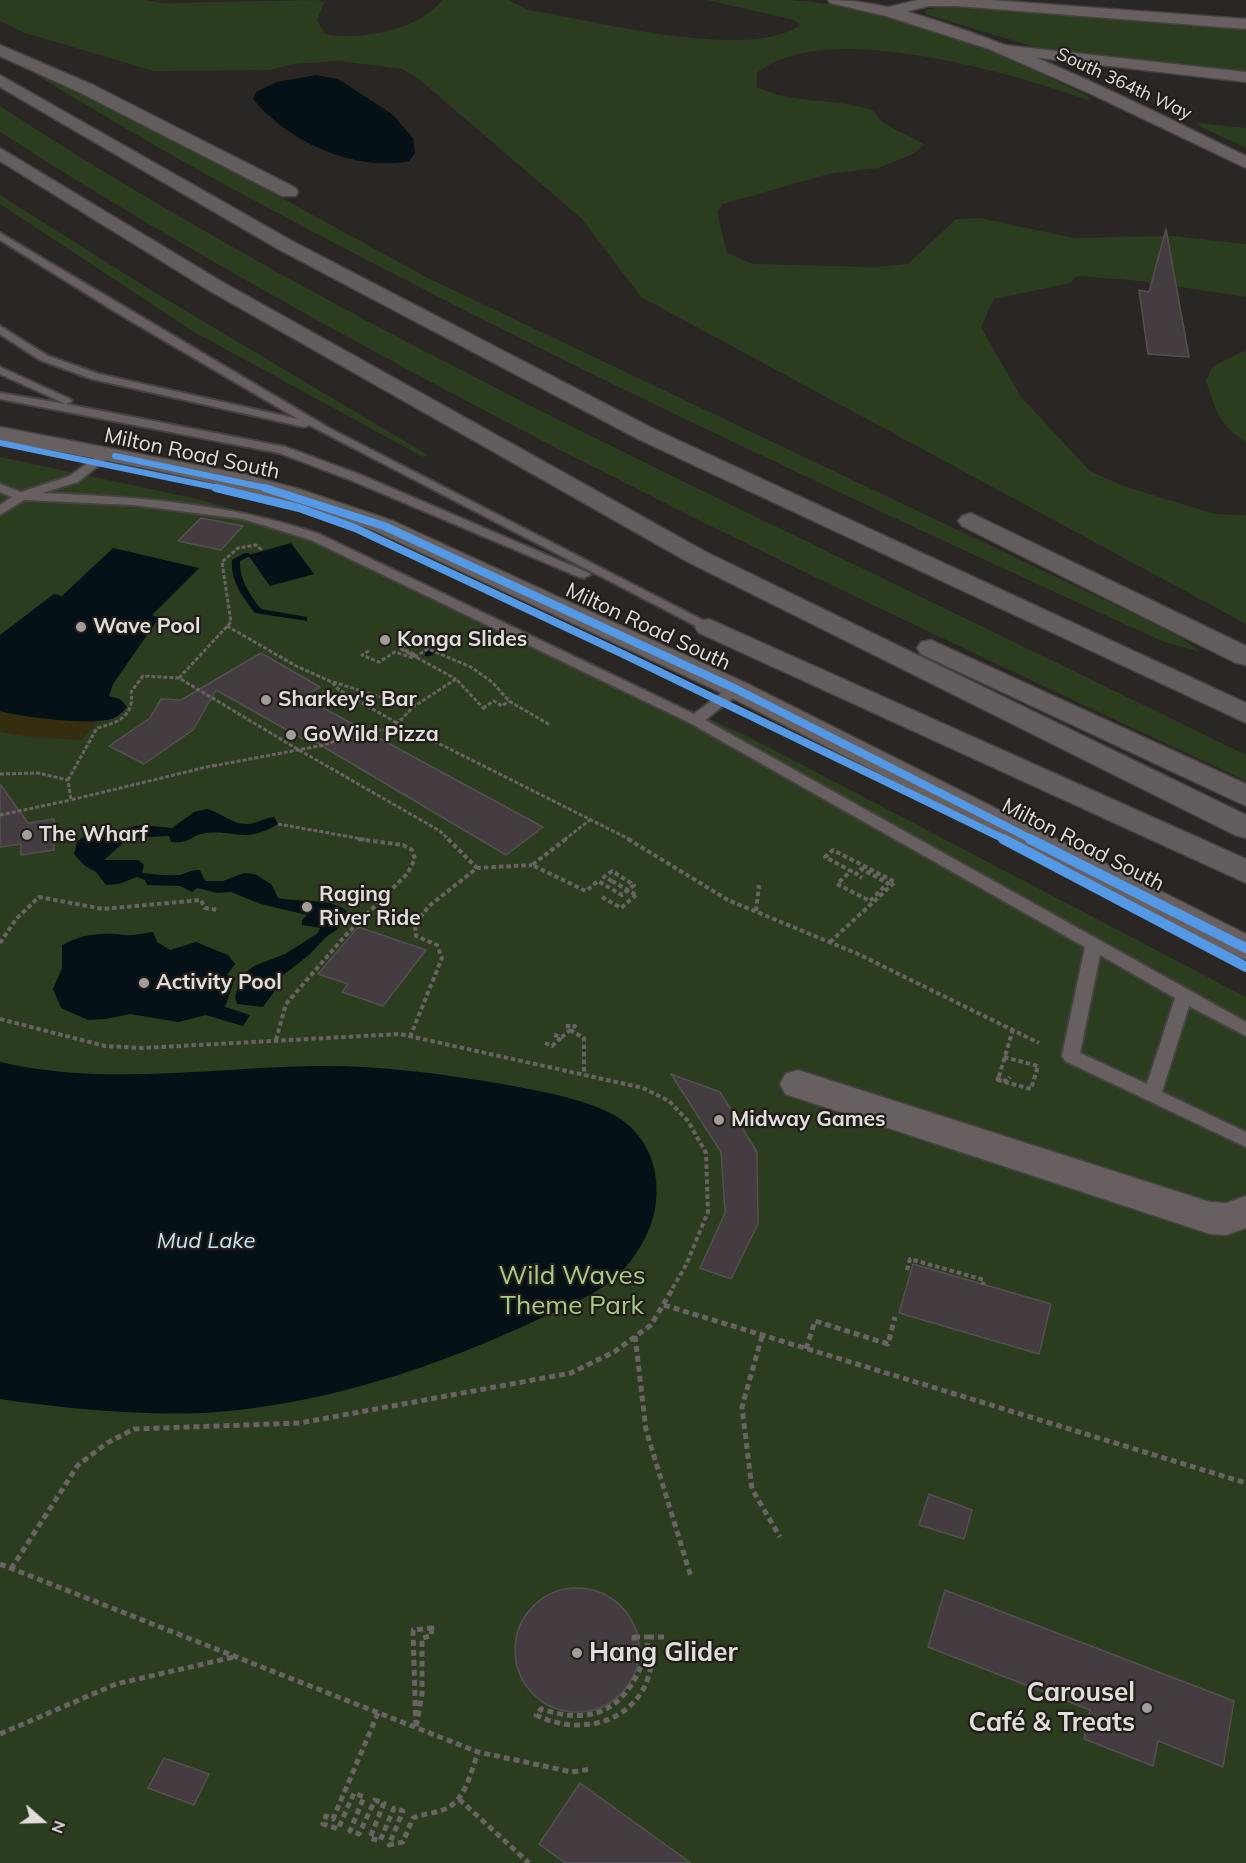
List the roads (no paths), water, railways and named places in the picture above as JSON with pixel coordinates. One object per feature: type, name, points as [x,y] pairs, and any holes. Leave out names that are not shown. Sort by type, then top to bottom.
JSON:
[{"type":"highway","points":[[0,50],[87,89],[289,192]]},
{"type":"highway","points":[[0,80],[285,245],[646,434],[1246,714]]},
{"type":"highway","points":[[0,153],[217,287],[718,567],[1246,828]]},
{"type":"highway","points":[[971,521],[1246,657]]},
{"type":"highway","points":[[718,567],[791,582],[1246,796]]},
{"type":"highway","points":[[709,627],[1246,872]]},
{"type":"street","name":"South 364th Way","points":[[835,0],[889,11],[986,42],[1246,163]]},
{"type":"street","points":[[889,11],[929,2],[976,2],[1246,24]]},
{"type":"street","points":[[1003,50],[1246,77]]},
{"type":"street","name":"Milton Road South","points":[[0,434],[217,475],[326,502],[515,584],[736,689],[1246,948]]},
{"type":"street","points":[[798,1084],[1210,1218],[1226,1219],[1246,1212]]},
{"type":"lane","points":[[0,236],[123,312],[325,430],[709,627]]},
{"type":"lane","points":[[0,328],[45,358],[96,377],[258,412],[325,430]]},
{"type":"lane","points":[[0,370],[77,405],[151,423]]},
{"type":"lane","points":[[0,396],[250,442],[322,464],[709,627]]},
{"type":"lane","points":[[0,511],[21,496],[74,478],[105,454]]},
{"type":"lane","points":[[0,488],[21,496],[184,504],[287,526],[695,720],[1246,1030]]},
{"type":"lane","points":[[695,720],[736,689]]},
{"type":"lane","points":[[1094,945],[1071,1056],[1246,1140]]},
{"type":"lane","points":[[1152,1096],[1184,995]]},
{"type":"water","points":[[316,75],[338,79],[392,114],[413,138],[415,153],[409,161],[366,162],[323,150],[284,128],[253,99],[256,92],[277,82]]},
{"type":"water","points":[[291,543],[314,574],[270,586],[248,555]]},
{"type":"water","name":"Wave Pool","points":[[113,548],[199,568],[152,615],[159,618],[113,684],[109,696],[120,699],[127,707],[116,717],[93,721],[41,718],[0,711],[0,635],[54,594],[62,596]]},
{"type":"water","name":"Raging River Ride","points":[[207,809],[242,824],[274,817],[278,824],[249,835],[206,833],[187,841],[178,842],[171,842],[169,836],[129,838],[104,860],[138,860],[144,865],[142,873],[180,875],[200,870],[205,881],[223,881],[244,873],[255,874],[272,885],[278,898],[323,902],[347,911],[337,930],[278,979],[274,992],[263,1007],[237,1004],[235,997],[241,976],[254,966],[285,954],[318,933],[320,928],[302,925],[302,920],[307,915],[261,904],[231,892],[217,893],[197,888],[192,892],[180,886],[147,885],[145,880],[137,877],[119,884],[106,885],[96,872],[85,866],[74,854],[77,842],[88,833],[102,829],[111,831],[142,825],[172,828],[194,812]]},
{"type":"water","name":"Activity Pool","points":[[153,932],[157,942],[170,950],[196,942],[228,955],[235,964],[227,975],[235,978],[225,1007],[250,1015],[243,1026],[206,1015],[178,1022],[130,1014],[88,1020],[61,1008],[53,989],[62,968],[62,945],[77,938],[92,935],[131,935]]},
{"type":"water","name":"Mud Lake","points":[[0,1062],[77,1073],[117,1074],[274,1067],[360,1067],[455,1076],[559,1095],[614,1115],[625,1122],[642,1140],[653,1163],[657,1188],[655,1210],[649,1230],[634,1257],[603,1287],[501,1336],[383,1380],[301,1400],[218,1412],[109,1411],[0,1399]]},
{"type":"waterway","points":[[248,555],[236,560],[236,573],[246,594],[258,611],[304,619]]},
{"type":"waterway","points":[[890,912],[891,907]]},
{"type":"place","name":"Wave Pool","points":[[81,627]]},
{"type":"place","name":"Konga Slides","points":[[385,640]]},
{"type":"place","name":"Sharkey's Bar","points":[[266,700]]},
{"type":"place","name":"GoWild Pizza","points":[[291,735]]},
{"type":"place","name":"The Wharf","points":[[27,835]]},
{"type":"place","name":"Raging River Ride","points":[[307,907]]},
{"type":"place","name":"Activity Pool","points":[[144,983]]},
{"type":"place","name":"Midway Games","points":[[719,1120]]},
{"type":"place","name":"Hang Glider","points":[[577,1653]]},
{"type":"place","name":"Carousel Café & Treats","points":[[1147,1708]]},
{"type":"park label","name":"Wild Waves Theme Park","points":[[572,1291]]}]
